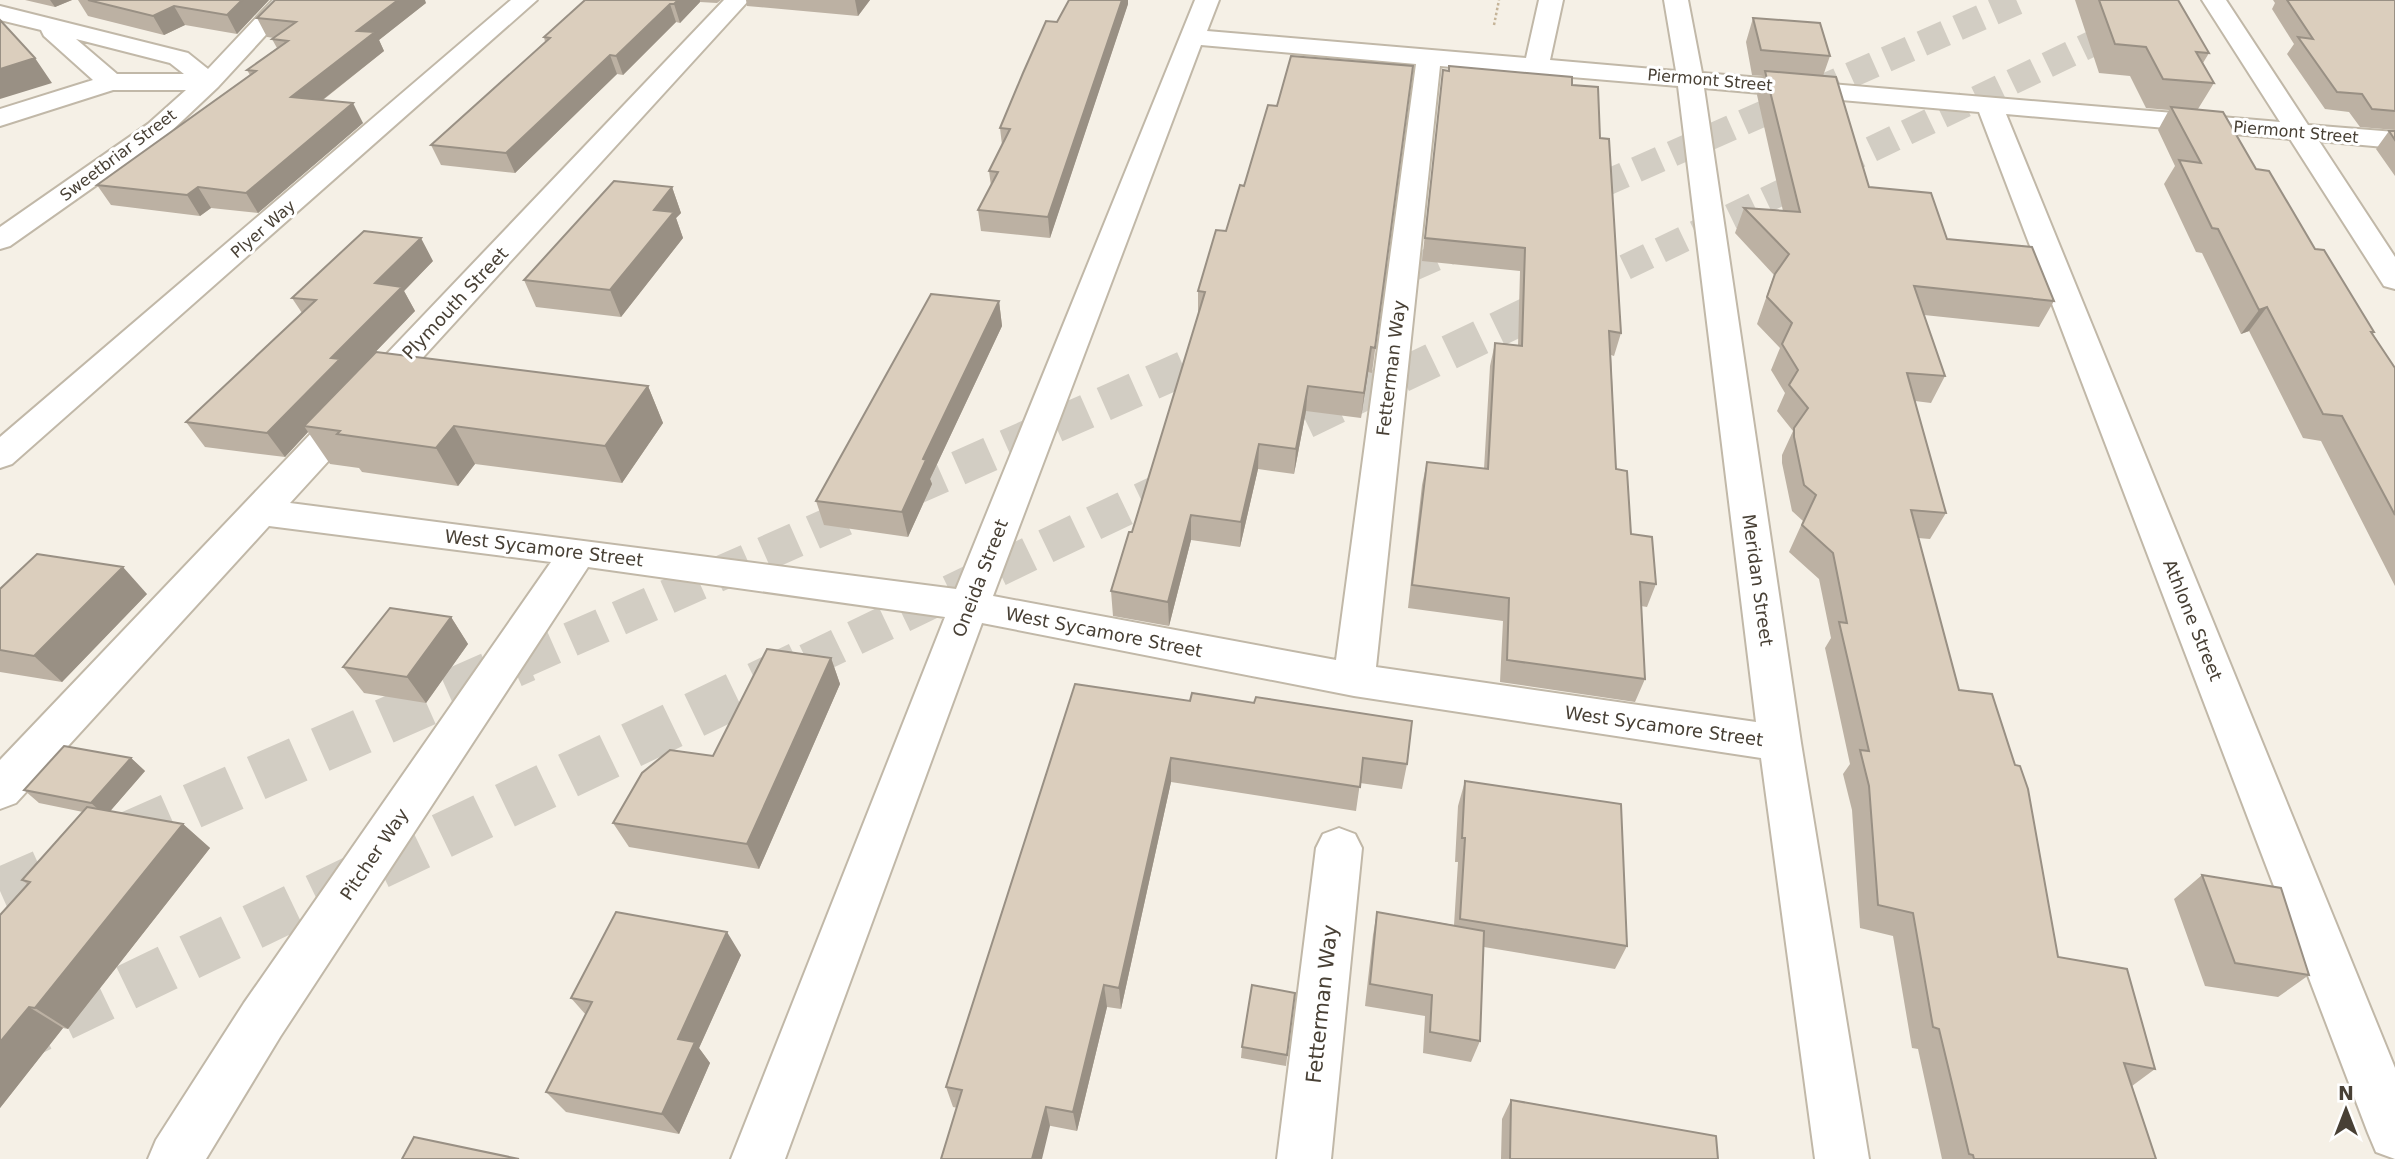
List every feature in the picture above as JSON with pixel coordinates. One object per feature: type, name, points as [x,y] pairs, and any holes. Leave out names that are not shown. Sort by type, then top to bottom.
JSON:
[{"type":"street","name":"Sweetbriar Street","points":[[0,240],[157,130],[209,82],[286,0]]},
{"type":"street","name":"Plyer Way","points":[[0,456],[525,0]]},
{"type":"street","name":"Plymouth Street","points":[[0,790],[737,0]]},
{"type":"street","name":"Oneida Street","points":[[758,1159],[969,606],[1207,0]]},
{"type":"street","points":[[1537,65],[1551,0]]},
{"type":"street","name":"Meridan Street","points":[[1676,0],[1690,78],[1780,743],[1842,1159]]},
{"type":"street","points":[[2214,0],[2395,280]]},
{"type":"street","points":[[44,24],[76,9]]},
{"type":"street","points":[[0,13],[179,58],[209,82]]},
{"type":"street","points":[[44,24],[111,82]]},
{"type":"street","name":"Piermont Street","points":[[1192,37],[2395,140]]},
{"type":"street","name":"Fetterman Way","points":[[1354,680],[1429,56]]},
{"type":"street","points":[[0,118],[111,82],[209,82]]},
{"type":"street","name":"Athlone Street","points":[[1990,107],[2395,1133]]},
{"type":"street","name":"West Sycamore Street","points":[[260,512],[578,552],[969,606],[1354,680],[1780,743]]},
{"type":"street","name":"Pitcher Way","points":[[174,1159],[262,1020],[578,552]]},
{"type":"street","name":"Fetterman Way","points":[[1304,1159],[1339,848]]},
{"type":"path","points":[[1493,30],[1499,0]]},
{"type":"building","points":[[88,0],[242,0],[227,15],[174,6],[153,16]]},
{"type":"building","points":[[275,0],[398,0],[357,31],[375,32],[291,97],[353,103],[246,193],[198,187],[187,195],[97,185],[256,71],[247,70],[288,41],[272,39],[296,22],[257,18]]},
{"type":"building","points":[[585,0],[678,0],[670,4],[616,56],[610,55],[506,153],[431,145],[550,38],[544,37]]},
{"type":"building","points":[[1069,0],[1122,0],[1048,217],[978,210],[998,172],[989,171],[1010,129],[1000,128],[1023,73],[1046,21],[1057,22]]},
{"type":"building","points":[[2099,0],[2178,0],[2209,53],[2196,52],[2214,83],[2163,79],[2146,47],[2115,44]]},
{"type":"building","points":[[2287,0],[2395,0],[2395,111],[2372,109],[2362,94],[2337,92],[2298,37],[2313,39]]},
{"type":"building","points":[[1753,18],[1820,23],[1830,56],[1761,50]]},
{"type":"building","points":[[0,20],[35,58],[0,69]]},
{"type":"building","points":[[1291,56],[1413,66],[1375,348],[1371,347],[1364,393],[1308,386],[1296,449],[1259,444],[1241,522],[1191,515],[1168,602],[1111,591],[1129,532],[1132,532],[1205,292],[1198,291],[1216,230],[1226,231],[1240,185],[1244,186],[1268,105],[1277,106]]},
{"type":"building","points":[[1449,66],[1572,77],[1572,85],[1598,87],[1600,138],[1609,139],[1621,333],[1609,331],[1616,469],[1627,471],[1631,534],[1652,537],[1656,584],[1640,582],[1645,679],[1507,660],[1509,598],[1412,585],[1427,462],[1488,469],[1495,343],[1522,346],[1525,248],[1425,238],[1443,70],[1449,71]]},
{"type":"building","points":[[1765,71],[1836,77],[1869,187],[1931,193],[1947,239],[2032,247],[2054,301],[1914,286],[1945,376],[1907,373],[1946,513],[1911,510],[1959,690],[1992,694],[2015,765],[2020,766],[2028,789],[2058,957],[2127,969],[2155,1069],[2124,1063],[2156,1159],[1974,1159],[1973,1155],[1969,1154],[1939,1029],[1933,1027],[1913,913],[1878,905],[1869,786],[1860,750],[1869,751],[1839,622],[1847,623],[1833,553],[1802,525],[1816,495],[1804,485],[1794,428],[1808,408],[1789,385],[1798,370],[1782,344],[1792,323],[1767,297],[1775,274],[1789,254],[1744,208],[1800,212]]},
{"type":"building","points":[[2171,107],[2223,112],[2256,169],[2269,171],[2315,249],[2324,250],[2395,368],[2395,515],[2342,416],[2323,414],[2267,307],[2259,310],[2218,229],[2212,228],[2179,160],[2201,163]]},
{"type":"building","points":[[614,181],[672,187],[654,210],[674,212],[610,290],[524,280]]},
{"type":"building","points":[[364,231],[421,238],[375,283],[402,287],[331,358],[340,359],[267,433],[186,422],[316,300],[292,298]]},
{"type":"building","points":[[931,294],[999,301],[923,459],[926,460],[902,512],[816,501]]},
{"type":"building","points":[[376,352],[648,386],[605,446],[454,426],[436,448],[337,434],[340,431],[304,426]]},
{"type":"building","points":[[37,554],[123,567],[34,656],[0,650],[0,589]]},
{"type":"building","points":[[390,608],[451,617],[407,677],[343,667]]},
{"type":"building","points":[[767,649],[831,658],[747,844],[613,823],[642,773],[670,750],[713,756]]},
{"type":"building","points":[[1075,684],[1190,701],[1192,693],[1254,703],[1256,697],[1412,721],[1407,764],[1363,758],[1360,787],[1171,758],[1119,988],[1104,985],[1073,1112],[1046,1107],[1032,1159],[941,1159],[962,1090],[946,1087]]},
{"type":"building","points":[[64,746],[131,758],[91,803],[24,790]]},
{"type":"building","points":[[1465,781],[1621,804],[1627,946],[1460,919]]},
{"type":"building","points":[[87,807],[183,824],[35,1008],[29,1007],[0,1042],[0,915],[30,882],[22,880]]},
{"type":"building","points":[[2202,875],[2281,888],[2309,975],[2235,963]]},
{"type":"building","points":[[616,912],[727,932],[678,1039],[695,1042],[662,1114],[546,1092],[592,1002],[571,998]]},
{"type":"building","points":[[1377,912],[1484,931],[1480,1041],[1430,1032],[1432,995],[1370,984]]},
{"type":"building","points":[[1252,985],[1295,993],[1287,1055],[1242,1047]]},
{"type":"building","points":[[1511,1100],[1716,1136],[1718,1159],[1510,1159]]},
{"type":"building","points":[[414,1137],[519,1159],[402,1159]]},
{"type":"tunnel","points":[[1565,201],[2021,0]]},
{"type":"tunnel","points":[[1590,284],[2183,0]]},
{"type":"tunnel","points":[[1376,284],[1475,241]]},
{"type":"tunnel","points":[[1370,287],[1380,283]]},
{"type":"tunnel","points":[[1258,444],[1594,283]]},
{"type":"tunnel","points":[[522,661],[1228,349]]},
{"type":"tunnel","points":[[807,661],[1188,478]]},
{"type":"tunnel","points":[[0,891],[526,659]]},
{"type":"tunnel","points":[[0,1048],[811,659]]}]
